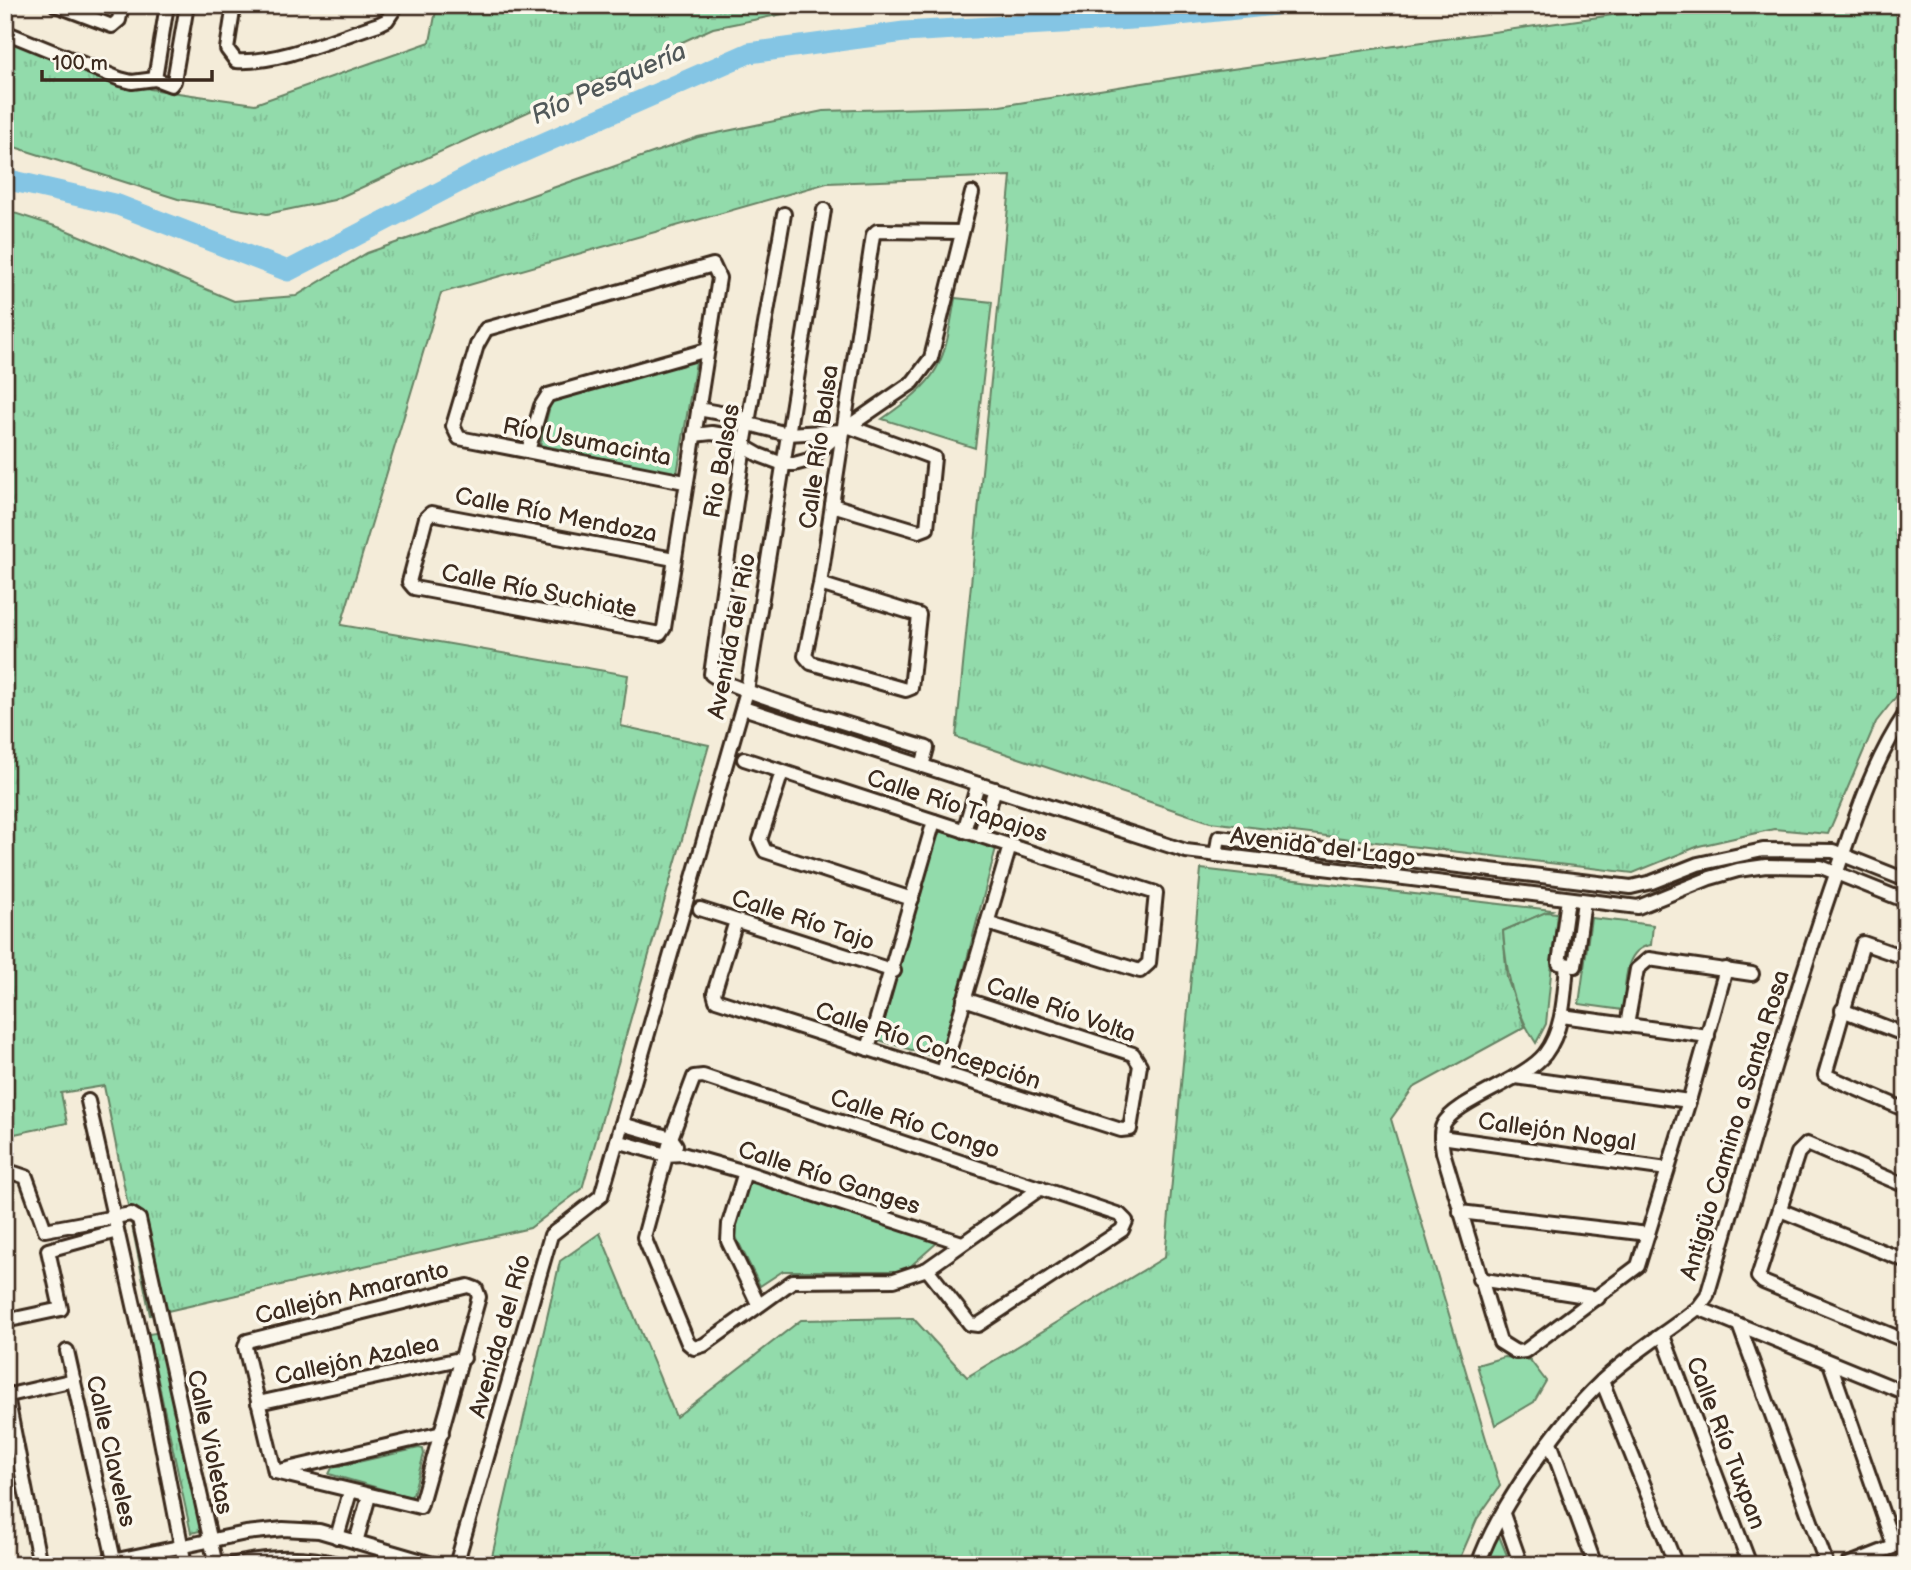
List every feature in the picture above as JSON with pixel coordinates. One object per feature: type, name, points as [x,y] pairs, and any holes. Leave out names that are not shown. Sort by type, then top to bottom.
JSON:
[{"type":"street","points":[[56,5],[112,26],[119,20],[122,5]]},
{"type":"street","points":[[155,79],[167,5]]},
{"type":"street","points":[[5,32],[120,79],[132,82],[155,79],[171,85],[174,81],[187,5]]},
{"type":"street","points":[[234,5],[227,49],[236,61],[245,62],[286,53],[379,24],[387,20],[397,5]]},
{"type":"street","points":[[694,435],[712,433],[783,464],[809,460],[846,429],[912,382],[931,358],[972,193]]},
{"type":"street","name":"Avenida del Rio","points":[[617,1141],[747,691],[824,210]]},
{"type":"street","name":"Rio Balsas","points":[[747,691],[717,680],[711,674],[710,668],[744,446],[784,214]]},
{"type":"street","name":"Calle Río Balsa","points":[[820,584],[917,613],[920,620],[912,687],[906,690],[808,661],[805,656],[846,429],[873,238],[877,231],[961,232]]},
{"type":"street","name":"Río Usumacinta","points":[[713,265],[719,278],[707,350],[685,482],[459,438],[453,430],[477,345],[486,329],[713,265]]},
{"type":"street","points":[[528,452],[541,406],[552,393],[707,350]]},
{"type":"street","points":[[698,409],[737,416],[749,424],[787,434],[846,429],[934,458],[926,530],[832,505]]},
{"type":"street","points":[[674,559],[685,482]]},
{"type":"street","name":"Calle Río Mendoza","points":[[410,584],[429,513],[674,559]]},
{"type":"street","name":"Calle Río Suchiate","points":[[410,584],[660,634],[664,628],[674,559]]},
{"type":"street","points":[[747,691],[927,748],[922,766]]},
{"type":"street","name":"Avenida del Lago","points":[[743,708],[1186,851],[1638,907],[1710,877],[1766,866],[1821,867],[1906,901]]},
{"type":"street","name":"Antigüo Camino a Santa Rosa","points":[[1478,1565],[1483,1550],[1503,1514],[1550,1442],[1602,1381],[1698,1308],[1707,1296],[1808,955],[1862,801],[1883,752],[1906,713]]},
{"type":"street","name":"Calle Río Tapajos","points":[[744,759],[1156,893],[1147,969],[1133,971],[987,923]]},
{"type":"street","points":[[782,772],[761,846],[770,854],[912,899]]},
{"type":"street","points":[[964,831],[978,784]]},
{"type":"street","points":[[980,836],[995,789]]},
{"type":"street","points":[[868,1049],[934,821]]},
{"type":"street","name":"Avenida del Lago","points":[[1216,855],[1219,837],[1631,887],[1653,883],[1698,864],[1763,850],[1833,851],[1906,880]]},
{"type":"street","points":[[943,1072],[1010,846]]},
{"type":"street","points":[[1385,876],[1387,858]]},
{"type":"street","points":[[1568,899],[1567,965],[1562,1016],[1545,1054],[1515,1077],[1451,1115],[1444,1122],[1441,1137],[1479,1279],[1500,1342],[1516,1352],[1525,1351],[1638,1266],[1726,969]]},
{"type":"street","points":[[1567,965],[1584,901]]},
{"type":"street","name":"Calle Río Tajo","points":[[700,909],[892,971]]},
{"type":"street","name":"Calle Río Concepción","points":[[736,921],[714,998],[1121,1130],[1130,1129]]},
{"type":"street","points":[[1906,958],[1863,943],[1825,1075],[1906,1110]]},
{"type":"street","points":[[1627,1025],[1637,969],[1642,963],[1656,958],[1752,974]]},
{"type":"street","name":"Calle Río Volta","points":[[964,999],[1128,1051],[1138,1058],[1140,1065],[1130,1129]]},
{"type":"street","points":[[1842,1010],[1906,1035]]},
{"type":"street","points":[[1562,1016],[1708,1036]]},
{"type":"street","name":"Calle Río Congo","points":[[671,1138],[691,1081],[694,1077],[703,1076],[1120,1215],[1126,1221],[1122,1230],[975,1325],[970,1324],[927,1269]]},
{"type":"street","points":[[1515,1077],[1689,1101]]},
{"type":"street","name":"Calle Violetas","points":[[88,1101],[140,1332],[185,1565]]},
{"type":"street","points":[[622,1124],[671,1138],[682,1154]]},
{"type":"street","name":"Callejón Nogal","points":[[1441,1137],[1667,1169]]},
{"type":"street","points":[[671,1138],[644,1237],[688,1343],[694,1348],[704,1345],[793,1281],[894,1280],[927,1269],[1041,1188]]},
{"type":"street","name":"Calle Río Ganges","points":[[617,1141],[666,1154],[682,1154],[745,1172],[962,1243]]},
{"type":"street","name":"Avenida del Río","points":[[456,1565],[551,1235],[601,1196],[617,1141]]},
{"type":"street","points":[[1906,1186],[1807,1144],[1803,1146],[1798,1153],[1759,1279],[1906,1341]]},
{"type":"street","points":[[745,1172],[729,1224],[728,1241],[758,1304]]},
{"type":"street","points":[[5,1175],[14,1173],[26,1177],[45,1230],[114,1216]]},
{"type":"street","points":[[1780,1210],[1906,1261]]},
{"type":"street","points":[[1460,1212],[1648,1234]]},
{"type":"street","name":"Calle Violetas","points":[[114,1216],[131,1214],[139,1219],[216,1565]]},
{"type":"street","points":[[5,1321],[60,1310],[48,1250],[117,1231]]},
{"type":"street","points":[[1479,1279],[1598,1298]]},
{"type":"street","name":"Callejón Amaranto","points":[[468,1286],[476,1289],[479,1297],[464,1358],[420,1507],[275,1472],[258,1403],[245,1347],[251,1338],[468,1286]]},
{"type":"street","points":[[1698,1308],[1906,1393]]},
{"type":"street","points":[[1739,1325],[1827,1565]]},
{"type":"street","points":[[140,1332],[163,1329]]},
{"type":"street","name":"Calle Río Tuxpan","points":[[1663,1336],[1751,1565]]},
{"type":"street","name":"Calle Claveles","points":[[67,1351],[114,1560]]},
{"type":"street","name":"Callejón Azalea","points":[[258,1403],[464,1358]]},
{"type":"street","points":[[1830,1363],[1900,1544],[1847,1565]]},
{"type":"street","points":[[40,1565],[6,1396],[74,1380]]},
{"type":"street","points":[[1602,1381],[1676,1565]]},
{"type":"street","points":[[275,1472],[442,1433]]},
{"type":"street","points":[[1550,1442],[1595,1565]]},
{"type":"street","points":[[230,1565],[286,1556],[340,1564],[346,1539],[350,1492]]},
{"type":"street","points":[[346,1539],[369,1496]]},
{"type":"street","points":[[1503,1514],[1521,1565]]},
{"type":"street","points":[[93,1565],[181,1546],[283,1529],[301,1529],[346,1539],[436,1565]]},
{"type":"street","points":[[1483,1550],[1488,1565]]},
{"type":"green space","points":[[437,5],[828,5],[713,28],[334,200],[267,214],[178,199],[5,144],[5,27],[150,89],[255,104],[430,42]]},
{"type":"green space","points":[[1764,5],[1906,9],[1906,684],[1876,722],[1828,834],[1774,829],[1699,846],[1633,873],[1210,822],[956,737],[1011,176],[827,183],[441,293],[341,625],[628,675],[621,726],[709,745],[582,1189],[530,1228],[150,1315],[104,1086],[61,1093],[67,1123],[5,1136],[5,210],[61,228],[234,301],[296,296],[367,253],[698,137],[823,111],[1000,106],[1211,72],[1613,15]]},
{"type":"green space","points":[[955,298],[992,302],[975,448],[882,419],[916,393],[936,369],[947,340]]},
{"type":"green space","points":[[697,356],[677,474],[540,445],[551,402]]},
{"type":"green space","points":[[937,830],[996,848],[941,1059],[879,1040]]},
{"type":"green space","points":[[1201,869],[1552,910],[1503,931],[1507,978],[1525,1027],[1413,1088],[1391,1119],[1500,1486],[1477,1519],[1457,1565],[490,1565],[560,1261],[600,1233],[676,1417],[801,1320],[913,1318],[967,1377],[1165,1257]]},
{"type":"green space","points":[[1546,912],[1557,913],[1546,1024],[1536,1043],[1516,1003],[1506,961],[1503,931]]},
{"type":"green space","points":[[1591,918],[1653,925],[1651,945],[1642,948],[1630,961],[1623,1010],[1579,1004]]},
{"type":"green space","points":[[749,1179],[939,1241],[905,1271],[783,1271],[760,1286],[734,1233]]},
{"type":"green space","points":[[162,1332],[204,1530],[191,1533],[148,1334]]},
{"type":"green space","points":[[1504,1357],[1530,1360],[1546,1381],[1534,1402],[1495,1425],[1477,1365]]},
{"type":"green space","points":[[423,1449],[424,1454],[410,1497],[329,1474],[332,1468]]},
{"type":"green space","points":[[1497,1531],[1511,1565],[1495,1565],[1488,1549]]},
{"type":"green space","points":[[175,1551],[175,1565],[114,1565]]},
{"type":"waterway","name":"Río Pesquería","points":[[5,179],[118,205],[288,271],[482,170],[749,53],[904,32],[1150,18],[1275,5]]}]
